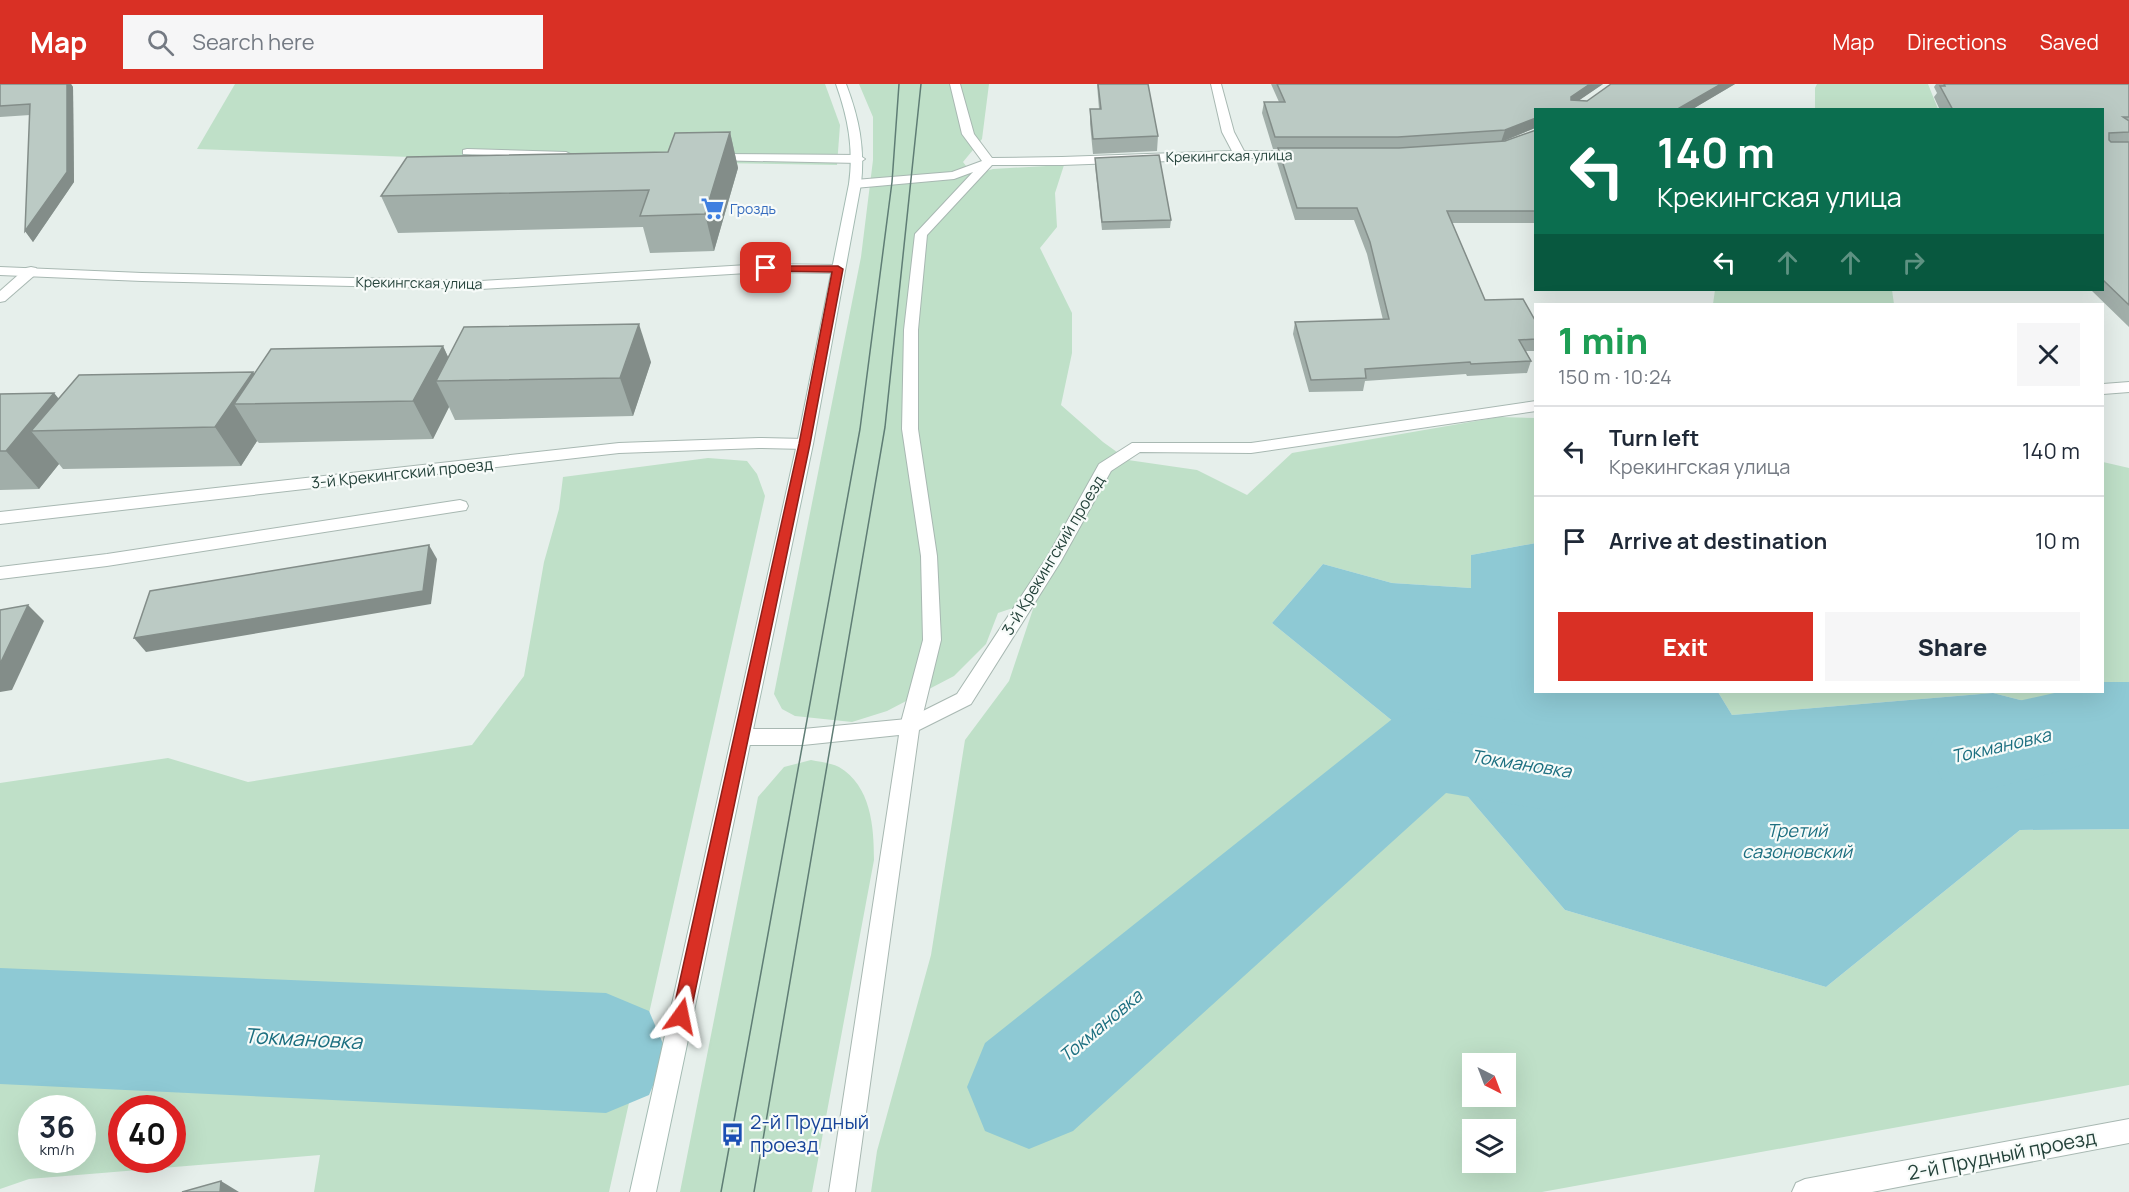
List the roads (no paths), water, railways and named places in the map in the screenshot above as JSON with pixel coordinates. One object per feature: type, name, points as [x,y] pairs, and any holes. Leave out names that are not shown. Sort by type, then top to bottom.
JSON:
[{"type":"street","points":[[643,1192],[805,444],[855,184],[859,159],[855,121],[841,84]]},
{"type":"street","points":[[842,1192],[910,726],[932,640],[929,556],[910,429],[911,330],[921,234],[989,162],[968,134],[955,84]]},
{"type":"street","points":[[1216,84],[1228,132],[1240,154]]},
{"type":"street","points":[[467,153],[584,155]]},
{"type":"street","name":"Крекингская улица","points":[[855,184],[954,175],[989,162],[1312,154]]},
{"type":"street","points":[[700,158],[859,159]]},
{"type":"street","name":"Крекингская улица","points":[[0,271],[142,278],[481,285],[766,268],[838,269]]},
{"type":"street","points":[[0,298],[31,271]]},
{"type":"street","points":[[2104,389],[2129,387]]},
{"type":"street","name":"3-й Крекингский проезд","points":[[742,737],[803,736],[910,726],[964,699],[1055,557],[1105,468],[1137,447],[1251,448],[1534,406]]},
{"type":"street","name":"3-й Крекингский проезд","points":[[0,518],[619,448],[759,443],[805,444]]},
{"type":"street","points":[[0,573],[107,560],[459,506]]},
{"type":"street","name":"2-й Прудный проезд","points":[[1805,1192],[2129,1131]]},
{"type":"water","name":"Третий сазоновский","points":[[1534,543],[1534,693],[1719,693],[1732,715],[1993,693],[2103,721],[2129,734],[2129,829],[2020,830],[1826,987],[1565,910],[1427,749],[1272,623],[1323,564],[1392,583],[1471,588],[1471,555]]},
{"type":"waterway","name":"Токмановка","points":[[1978,751],[2103,721],[2129,721]]},
{"type":"waterway","name":"Токмановка","points":[[1029,1087],[1427,749],[1553,769]]},
{"type":"waterway","name":"Токмановка","points":[[0,1026],[606,1053]]},
{"type":"tram line","points":[[721,1192],[860,429],[892,182],[899,84]]},
{"type":"tram line","points":[[754,1192],[885,427],[921,84]]},
{"type":"place","name":"Гроздь","points":[[712,209]]},
{"type":"place","name":"2-й Прудный проезд","points":[[732,1134]]}]
